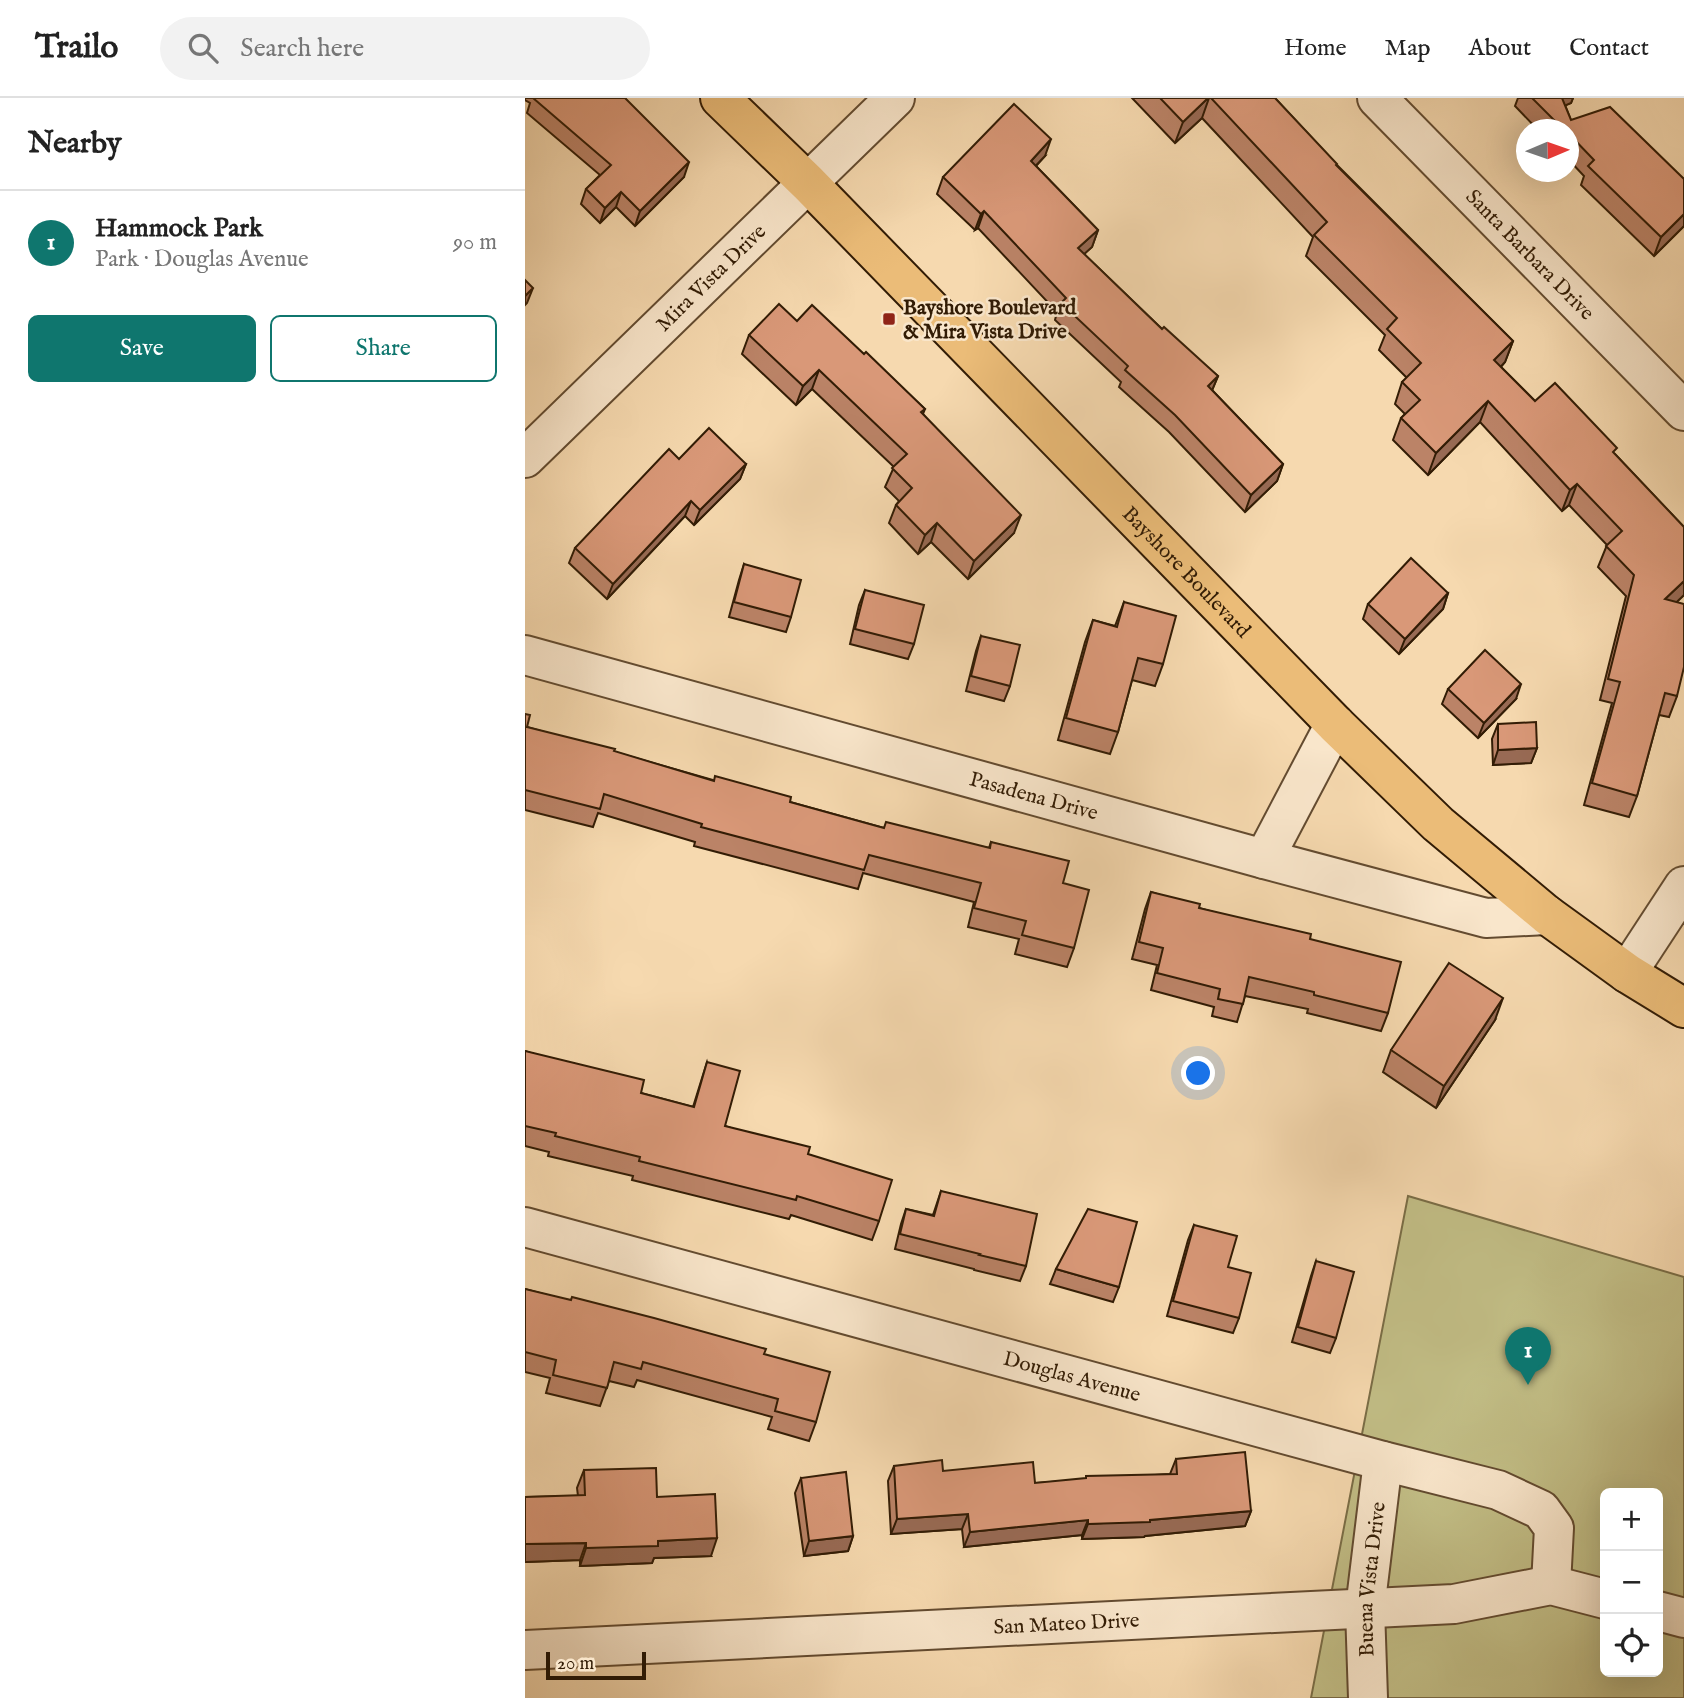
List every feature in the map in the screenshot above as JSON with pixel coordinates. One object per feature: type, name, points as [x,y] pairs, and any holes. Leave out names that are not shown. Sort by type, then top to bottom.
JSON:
[{"type":"main road","name":"Bayshore Boulevard","points":[[720,98],[808,183],[1335,724],[1438,824],[1548,915],[1627,973],[1684,1008]]},
{"type":"street","name":"Mira Vista Drive","points":[[525,458],[895,98]]},
{"type":"street","name":"Santa Barbara Drive","points":[[1377,98],[1684,411]]},
{"type":"street","name":"Pasadena Drive","points":[[525,655],[1486,918],[1548,915]]},
{"type":"street","points":[[1264,859],[1335,724]]},
{"type":"street","points":[[1627,973],[1684,886]]},
{"type":"street","name":"Douglas Avenue","points":[[525,1227],[1498,1490],[1541,1510],[1554,1528],[1551,1585]]},
{"type":"street","name":"Buena Vista Drive","points":[[1368,1698],[1365,1609],[1383,1461]]},
{"type":"street","name":"San Mateo Drive","points":[[525,1650],[1454,1604],[1551,1585],[1600,1597]]},
{"type":"street","points":[[1663,1612],[1684,1618]]},
{"type":"shaded area","points":[[1408,1196],[1684,1277],[1684,1698],[1311,1698]]},
{"type":"building","points":[[533,98],[625,98],[689,162],[640,211],[621,192],[605,208],[586,189],[611,165]]},
{"type":"building","points":[[1160,98],[1208,98],[1183,122]]},
{"type":"building","points":[[1211,98],[1275,98],[1336,165],[1513,341],[1494,360],[1535,401],[1555,383],[1617,448],[1613,452],[1684,527],[1684,581],[1665,599],[1684,604],[1684,667],[1677,696],[1665,693],[1637,796],[1592,783],[1620,682],[1608,679],[1634,575],[1606,546],[1622,531],[1577,484],[1570,490],[1488,401],[1436,453],[1401,418],[1420,400],[1402,382],[1421,363],[1387,329],[1397,318],[1314,235],[1327,222]]},
{"type":"building","points":[[1532,98],[1562,98],[1571,119],[1553,119]]},
{"type":"building","points":[[1014,104],[1051,139],[1031,161],[1098,230],[1078,248],[1162,329],[1164,327],[1218,376],[1208,386],[1283,464],[1251,495],[1175,415],[1125,370],[1128,366],[1061,303],[1066,298],[984,211],[981,214],[943,177]]},
{"type":"building","points":[[1610,107],[1684,179],[1684,214],[1661,237],[1588,166],[1594,160],[1579,144],[1579,119],[1574,119]]},
{"type":"building","points":[[525,280],[533,288],[525,296]]},
{"type":"building","points":[[779,304],[797,321],[812,305],[864,354],[866,352],[925,409],[921,412],[1021,515],[974,561],[937,523],[925,535],[896,505],[912,488],[892,468],[907,454],[819,370],[803,386],[749,335]]},
{"type":"building","points":[[709,428],[746,464],[700,510],[691,501],[613,584],[575,548],[669,449],[679,459]]},
{"type":"building","points":[[1411,558],[1448,593],[1405,639],[1368,604]]},
{"type":"building","points":[[744,564],[801,580],[791,617],[734,602]]},
{"type":"building","points":[[865,590],[924,605],[914,644],[855,629]]},
{"type":"building","points":[[1124,602],[1176,616],[1163,664],[1138,658],[1118,732],[1066,718],[1093,620],[1117,627]]},
{"type":"building","points":[[981,636],[1020,645],[1010,686],[971,676]]},
{"type":"building","points":[[1485,650],[1521,684],[1484,723],[1448,689]]},
{"type":"building","points":[[525,714],[530,715],[527,727],[615,749],[614,751],[714,781],[715,776],[791,797],[790,802],[884,828],[886,822],[990,848],[991,842],[1069,861],[1063,883],[1089,890],[1074,948],[1022,935],[1026,921],[974,908],[981,883],[869,855],[864,870],[701,827],[702,824],[604,794],[600,809],[525,790]]},
{"type":"building","points":[[1536,722],[1537,748],[1498,750],[1498,724]]},
{"type":"building","points":[[1151,892],[1200,904],[1199,908],[1311,934],[1310,939],[1401,962],[1388,1013],[1249,977],[1243,1004],[1218,999],[1220,989],[1157,973],[1163,948],[1139,942]]},
{"type":"building","points":[[1449,963],[1503,998],[1444,1086],[1391,1050]]},
{"type":"building","points":[[525,1051],[644,1080],[641,1093],[694,1107],[707,1062],[740,1071],[725,1126],[810,1147],[808,1154],[892,1180],[879,1221],[797,1196],[796,1200],[639,1161],[640,1157],[525,1126]]},
{"type":"building","points":[[941,1191],[1037,1214],[1026,1266],[900,1234],[906,1209],[934,1216]]},
{"type":"building","points":[[1088,1209],[1137,1222],[1119,1287],[1056,1269]]},
{"type":"building","points":[[1194,1225],[1237,1236],[1228,1267],[1251,1273],[1239,1318],[1173,1301]]},
{"type":"building","points":[[1316,1261],[1354,1272],[1336,1338],[1298,1327]]},
{"type":"building","points":[[525,1289],[571,1300],[572,1297],[654,1318],[766,1349],[764,1354],[830,1372],[816,1422],[775,1411],[778,1399],[643,1362],[641,1369],[614,1362],[607,1388],[553,1375],[556,1360],[525,1352]]},
{"type":"building","points":[[1245,1452],[1251,1511],[1150,1522],[1088,1524],[1088,1520],[970,1532],[968,1514],[897,1519],[894,1466],[942,1460],[943,1471],[1033,1462],[1035,1483],[1086,1476],[1177,1474],[1176,1459]]},
{"type":"building","points":[[656,1468],[657,1497],[715,1494],[717,1538],[658,1541],[658,1546],[586,1548],[586,1543],[525,1544],[525,1497],[585,1495],[584,1470]]},
{"type":"building","points":[[846,1472],[853,1536],[809,1541],[801,1478]]},
{"type":"place","name":"Bayshore Boulevard & Mira Vista Drive","points":[[889,319]]},
{"type":"place","name":"Hammock Park","points":[[1528,1385]]}]
